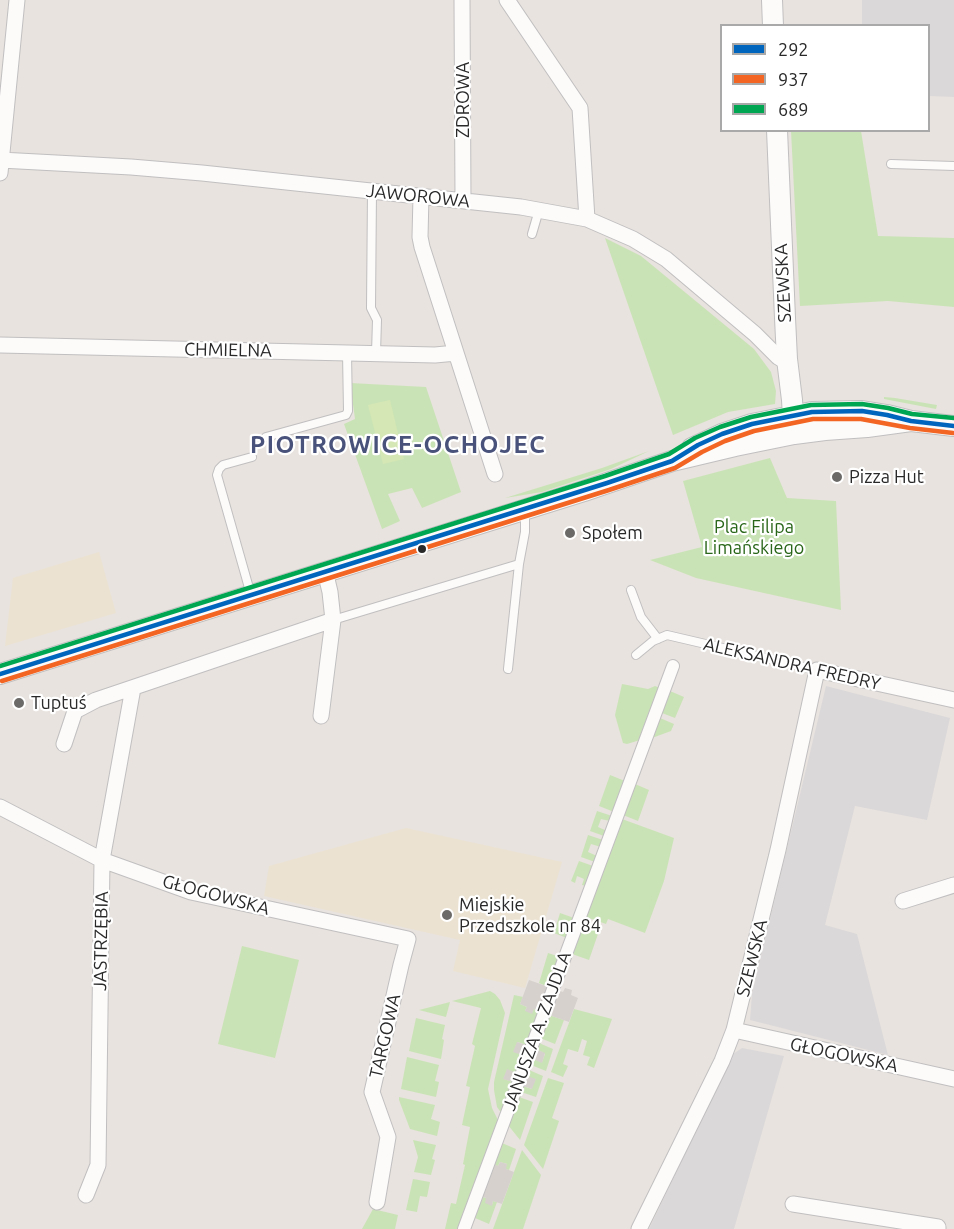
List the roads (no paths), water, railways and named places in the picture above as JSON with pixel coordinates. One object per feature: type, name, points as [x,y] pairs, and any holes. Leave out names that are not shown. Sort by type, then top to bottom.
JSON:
[{"type":"street","points":[[1,164],[17,0]]},
{"type":"street","name":"ZDROWA","points":[[462,0],[463,200]]},
{"type":"street","points":[[507,0],[580,108],[587,219]]},
{"type":"street","points":[[772,0],[773,24]]},
{"type":"street","name":"SZEWSKA","points":[[777,132],[787,359],[794,425]]},
{"type":"street","name":"JAWOROWA","points":[[1,164],[132,167],[463,200],[587,219],[633,239],[666,259],[755,334],[778,357],[783,360],[787,359]]},
{"type":"street","points":[[421,196],[420,237],[495,474]]},
{"type":"street","name":"CHMIELNA","points":[[0,345],[435,355],[456,353]]},
{"type":"street","points":[[0,674],[672,461],[735,446],[794,425],[838,428],[911,421],[954,426]]},
{"type":"street","points":[[321,716],[333,620],[325,571]]},
{"type":"street","points":[[64,744],[75,711],[96,700],[333,620]]},
{"type":"street","name":"JANUSZA A. ZAJDLA","points":[[464,1229],[673,666]]},
{"type":"street","name":"SZEWSKA","points":[[639,1229],[722,1061],[734,1030],[778,850],[817,670]]},
{"type":"street","name":"ALEKSANDRA FREDRY","points":[[817,670],[954,700]]},
{"type":"street","name":"JASTRZĘBIA","points":[[86,1195],[98,1165],[102,860],[133,688]]},
{"type":"street","name":"GŁOGOWSKA","points":[[0,807],[102,860],[191,892],[408,939]]},
{"type":"street","points":[[903,901],[954,885]]},
{"type":"street","name":"TARGOWA","points":[[377,1202],[388,1137],[372,1092],[408,939]]},
{"type":"street","name":"GŁOGOWSKA","points":[[734,1030],[954,1079]]},
{"type":"street","points":[[793,1204],[938,1228]]},
{"type":"lane","points":[[891,164],[954,166]]},
{"type":"lane","points":[[372,191],[372,308],[377,320],[376,353]]},
{"type":"lane","points":[[532,234],[539,210]]},
{"type":"lane","points":[[266,437],[346,415],[348,411],[347,353]]},
{"type":"lane","points":[[251,595],[217,475],[223,465],[252,457]]},
{"type":"lane","points":[[508,669],[519,564],[525,532],[525,509]]},
{"type":"lane","points":[[333,620],[519,564]]},
{"type":"lane","points":[[631,590],[641,617],[658,639],[636,655]]},
{"type":"lane","name":"ALEKSANDRA FREDRY","points":[[658,639],[668,635],[817,670]]},
{"type":"place","name":"Pizza Hut","points":[[837,477]]},
{"type":"place","name":"Społem","points":[[570,533]]},
{"type":"place","name":"Tuptuś","points":[[19,703]]},
{"type":"place","name":"Miejskie Przedszkole nr 84","points":[[447,915]]},
{"type":"district","name":"PIOTROWICE-OCHOJEC","points":[[398,445]]},
{"type":"park label","name":"Plac Filipa Limańskiego","points":[[754,537]]}]
